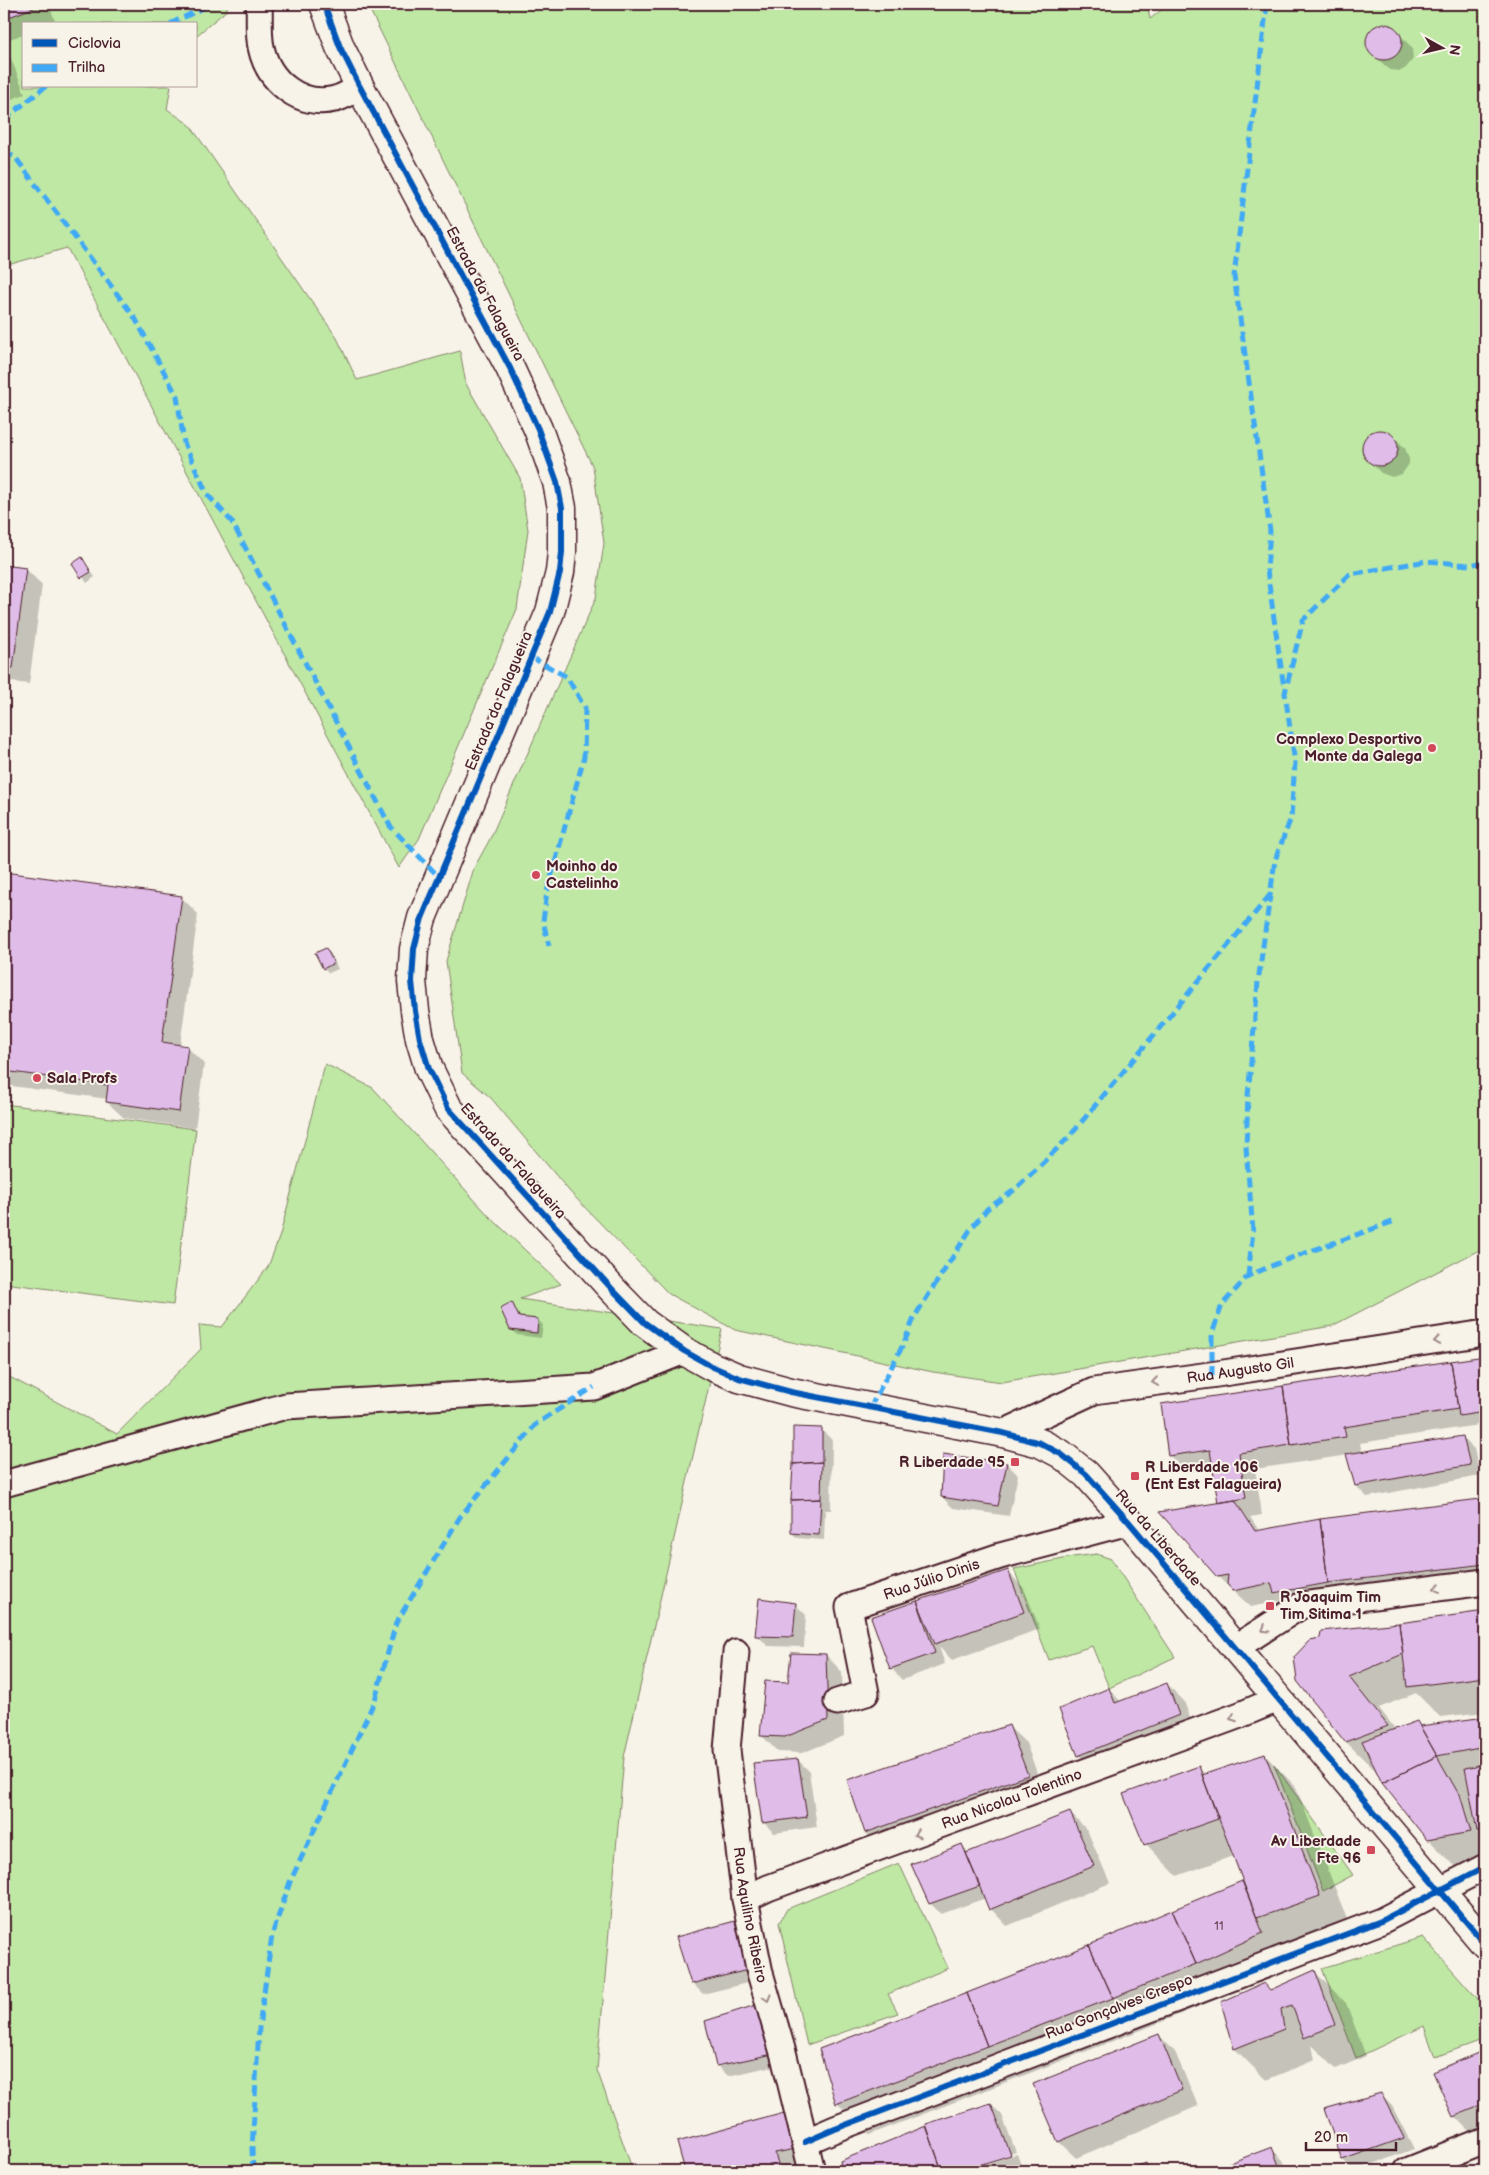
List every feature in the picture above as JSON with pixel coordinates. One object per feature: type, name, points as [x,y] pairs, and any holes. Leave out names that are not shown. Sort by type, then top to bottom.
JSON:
[{"type":"street","points":[[259,4],[261,46],[275,76],[284,88],[308,99],[326,101],[338,98],[360,87]]},
{"type":"street","name":"Estrada da Falagueira","points":[[324,4],[340,47],[360,87],[510,368],[538,429],[557,482],[562,508],[561,565],[557,589],[550,612],[422,918],[414,949],[412,981],[420,1039],[429,1069],[448,1108],[613,1290],[645,1322],[684,1351]]},
{"type":"street","name":"Rua Augusto Gil","points":[[1003,1433],[1094,1391],[1485,1333]]},
{"type":"street","points":[[4,1484],[286,1406],[594,1387],[684,1351]]},
{"type":"street","name":"Rua da Liberdade","points":[[684,1351],[739,1378],[791,1392],[1003,1433],[1040,1443],[1061,1454],[1086,1474],[1129,1522],[1485,1944]]},
{"type":"street","name":"Rua Júlio Dinis","points":[[837,1702],[866,1694],[849,1607],[1000,1556],[1129,1522]]},
{"type":"street","points":[[1235,1648],[1302,1605],[1485,1582]]},
{"type":"street","name":"Rua Aquilino Ribeiro","points":[[736,1652],[727,1750],[745,1899],[760,1973],[784,2056],[812,2171]]},
{"type":"street","name":"Rua Nicolau Tolentino","points":[[745,1899],[768,1888],[1240,1715],[1278,1699]]},
{"type":"street","name":"Rua Gonçalves Crespo","points":[[805,2142],[1381,1921],[1485,1867]]},
{"type":"street","points":[[1406,2171],[1485,2140]]},
{"type":"green space","points":[[39,4],[227,4],[227,10],[198,34],[198,22],[22,22],[22,88],[171,88],[167,109],[190,125],[337,338],[357,380],[460,351],[466,384],[520,478],[528,530],[517,609],[419,839],[399,868],[67,248],[4,266],[4,79],[9,77],[4,64],[4,19]]},
{"type":"green space","points":[[367,4],[1147,4],[1150,19],[1169,4],[1485,4],[1485,1247],[1332,1326],[1002,1382],[933,1372],[735,1330],[669,1294],[570,1192],[491,1098],[462,1073],[446,961],[474,868],[490,839],[596,598],[604,543],[593,467]]},
{"type":"green space","points":[[325,1064],[373,1088],[490,1217],[561,1284],[520,1299],[722,1329],[624,1757],[597,2070],[633,2171],[4,2171],[4,1374],[117,1434],[201,1349],[199,1325],[222,1327],[268,1267],[280,1235]]},
{"type":"green space","points":[[4,1104],[196,1129],[173,1305],[4,1283]]},
{"type":"green space","points":[[1097,1554],[1111,1559],[1175,1657],[1109,1688],[1092,1646],[1049,1660],[1014,1569]]},
{"type":"green space","points":[[1274,1764],[1353,1875],[1323,1891]]},
{"type":"green space","points":[[899,1863],[948,1968],[888,1994],[898,2013],[807,2045],[779,1923],[787,1909]]},
{"type":"green space","points":[[1423,1937],[1485,2007],[1485,2039],[1435,2057],[1424,2026],[1356,2058],[1322,1968]]},
{"type":"building","points":[[4,4],[39,4],[40,5],[4,19]]},
{"type":"building","points":[[1384,24],[1391,25],[1397,29],[1401,35],[1401,49],[1397,55],[1391,59],[1384,60],[1377,59],[1371,55],[1367,49],[1366,42],[1367,35],[1371,29],[1377,25]]},
{"type":"building","points":[[1380,430],[1387,431],[1393,435],[1397,441],[1397,455],[1393,461],[1387,465],[1380,466],[1373,465],[1367,461],[1363,455],[1362,448],[1363,441],[1367,435],[1373,431]]},
{"type":"building","points":[[82,557],[91,572],[81,578],[72,564]]},
{"type":"building","points":[[4,565],[26,568],[13,668],[4,667]]},
{"type":"building","points":[[4,872],[182,896],[162,1042],[188,1046],[179,1112],[106,1102],[108,1085],[4,1071]]},
{"type":"building","points":[[326,948],[334,963],[323,969],[315,953]]},
{"type":"building","points":[[512,1302],[519,1317],[538,1319],[537,1333],[510,1330],[500,1308]]},
{"type":"building","points":[[1485,1356],[1485,1412],[1459,1416],[1451,1361]]},
{"type":"building","points":[[1451,1361],[1458,1409],[1344,1427],[1346,1437],[1291,1445],[1283,1386]]},
{"type":"building","points":[[1283,1386],[1291,1445],[1239,1453],[1246,1498],[1218,1503],[1210,1450],[1168,1456],[1161,1404]]},
{"type":"building","points":[[793,1427],[822,1428],[822,1462],[793,1464]]},
{"type":"building","points":[[1463,1436],[1470,1465],[1355,1486],[1346,1454]]},
{"type":"building","points":[[943,1454],[1007,1463],[998,1506],[941,1497]]},
{"type":"building","points":[[822,1462],[821,1499],[791,1500],[793,1464]]},
{"type":"building","points":[[1485,1498],[1485,1539],[1480,1499]]},
{"type":"building","points":[[821,1499],[819,1535],[791,1533],[791,1500]]},
{"type":"building","points":[[1480,1499],[1485,1539],[1485,1564],[1328,1583],[1320,1519]]},
{"type":"building","points":[[1235,1500],[1255,1531],[1320,1519],[1328,1583],[1274,1593],[1271,1583],[1233,1591],[1227,1584],[1228,1575],[1217,1577],[1159,1512]]},
{"type":"building","points":[[1008,1570],[1024,1612],[935,1644],[917,1601]]},
{"type":"building","points":[[759,1598],[796,1603],[793,1637],[755,1636]]},
{"type":"building","points":[[917,1601],[935,1653],[890,1669],[871,1617]]},
{"type":"building","points":[[1485,1611],[1485,1677],[1407,1687],[1399,1623]]},
{"type":"building","points":[[1399,1623],[1403,1654],[1349,1677],[1388,1726],[1345,1742],[1297,1681],[1294,1657],[1310,1640],[1320,1638],[1321,1631]]},
{"type":"building","points":[[791,1653],[826,1654],[828,1720],[785,1737],[760,1736],[765,1681],[788,1682]]},
{"type":"building","points":[[1167,1683],[1179,1715],[1078,1756],[1059,1709],[1109,1688],[1115,1703]]},
{"type":"building","points":[[1485,1717],[1485,1747],[1437,1756],[1420,1726]]},
{"type":"building","points":[[1417,1721],[1437,1756],[1382,1783],[1362,1741]]},
{"type":"building","points":[[1009,1725],[1028,1775],[865,1833],[847,1780]]},
{"type":"building","points":[[1265,1754],[1320,1896],[1257,1918],[1202,1775]]},
{"type":"building","points":[[1437,1756],[1461,1798],[1471,1832],[1427,1840],[1382,1783]]},
{"type":"building","points":[[798,1759],[807,1817],[762,1823],[753,1763]]},
{"type":"building","points":[[1485,1764],[1485,1830],[1477,1831],[1465,1768]]},
{"type":"building","points":[[1199,1766],[1218,1819],[1144,1845],[1123,1794]]},
{"type":"building","points":[[1070,1812],[1094,1866],[989,1910],[966,1853]]},
{"type":"building","points":[[962,1844],[980,1886],[929,1904],[911,1864]]},
{"type":"building","points":[[1242,1881],[1263,1933],[1196,1964],[1172,1910]]},
{"type":"building","points":[[1172,1910],[1196,1964],[1113,1998],[1089,1945]]},
{"type":"building","points":[[735,1921],[748,1970],[691,1984],[676,1937]]},
{"type":"building","points":[[1089,1945],[1113,1998],[987,2046],[967,1993]]},
{"type":"building","points":[[1315,1970],[1335,2025],[1304,2038],[1292,2005],[1281,2009],[1284,2029],[1234,2049],[1221,2002],[1264,1983],[1270,1990]]},
{"type":"building","points":[[967,1993],[987,2046],[836,2104],[819,2049]]},
{"type":"building","points":[[759,2004],[773,2054],[716,2066],[705,2021]]},
{"type":"building","points":[[1159,2034],[1182,2090],[1058,2142],[1033,2084]]},
{"type":"building","points":[[1485,2050],[1485,2104],[1453,2117],[1433,2072]]},
{"type":"building","points":[[1381,2093],[1404,2138],[1342,2160],[1324,2109]]},
{"type":"building","points":[[991,2103],[1011,2155],[959,2171],[942,2171],[926,2124]]},
{"type":"building","points":[[788,2112],[796,2149],[775,2153],[780,2171],[685,2171],[677,2142]]},
{"type":"building","points":[[926,2126],[942,2171],[842,2171],[840,2161]]},
{"type":"building","points":[[1272,2147],[1281,2171],[1208,2171]]},
{"type":"building","points":[[1146,2163],[1149,2171],[1125,2171]]},
{"type":"marked path","points":[[174,22],[211,4]]},
{"type":"marked path","points":[[1267,4],[1234,276],[1270,531],[1267,570],[1284,688]]},
{"type":"marked path","points":[[4,120],[44,88]]},
{"type":"marked path","points":[[4,152],[15,157],[135,318],[177,396],[184,443],[207,494],[232,522],[390,826],[439,877]]},
{"type":"marked path","points":[[1248,1276],[1253,1231],[1246,1148],[1248,1096],[1258,982],[1275,860],[1291,818],[1295,763],[1285,693],[1303,620],[1350,574],[1427,561],[1469,565],[1485,562]]},
{"type":"marked path","points":[[531,657],[567,677],[585,708],[584,757],[547,892],[543,921],[549,946]]},
{"type":"marked path","points":[[870,1408],[903,1345],[915,1316],[970,1230],[987,1209],[1016,1189],[1069,1137],[1270,895]]},
{"type":"marked path","points":[[1212,1375],[1212,1334],[1222,1305],[1248,1276],[1283,1261],[1395,1221]]},
{"type":"marked path","points":[[253,2171],[252,2149],[259,2028],[272,1935],[290,1882],[375,1700],[396,1623],[460,1517],[536,1424],[594,1387]]},
{"type":"cycle path","points":[[324,4],[340,47],[360,87],[510,368],[538,429],[557,482],[562,508],[560,572],[550,612],[422,918],[414,949],[412,981],[420,1039],[429,1069],[448,1108],[645,1323],[684,1351],[711,1366],[739,1378],[791,1392],[1003,1433],[1040,1443],[1061,1454],[1086,1474],[1129,1522],[1485,1944]]},
{"type":"cycle path","points":[[805,2142],[1381,1921],[1485,1867]]},
{"type":"place","name":"Complexo Desportivo Monte da Galega","points":[[1432,748]]},
{"type":"place","name":"Moinho do Castelinho","points":[[536,875]]},
{"type":"place","name":"Sala Profs","points":[[37,1078]]},
{"type":"place","name":"R Liberdade 95","points":[[1015,1462]]},
{"type":"place","name":"R Liberdade 106 (Ent Est Falagueira)","points":[[1135,1476]]},
{"type":"place","name":"R Joaquim Tim Tim Sitima 1","points":[[1270,1606]]},
{"type":"place","name":"Av Liberdade Fte 96","points":[[1371,1850]]}]
